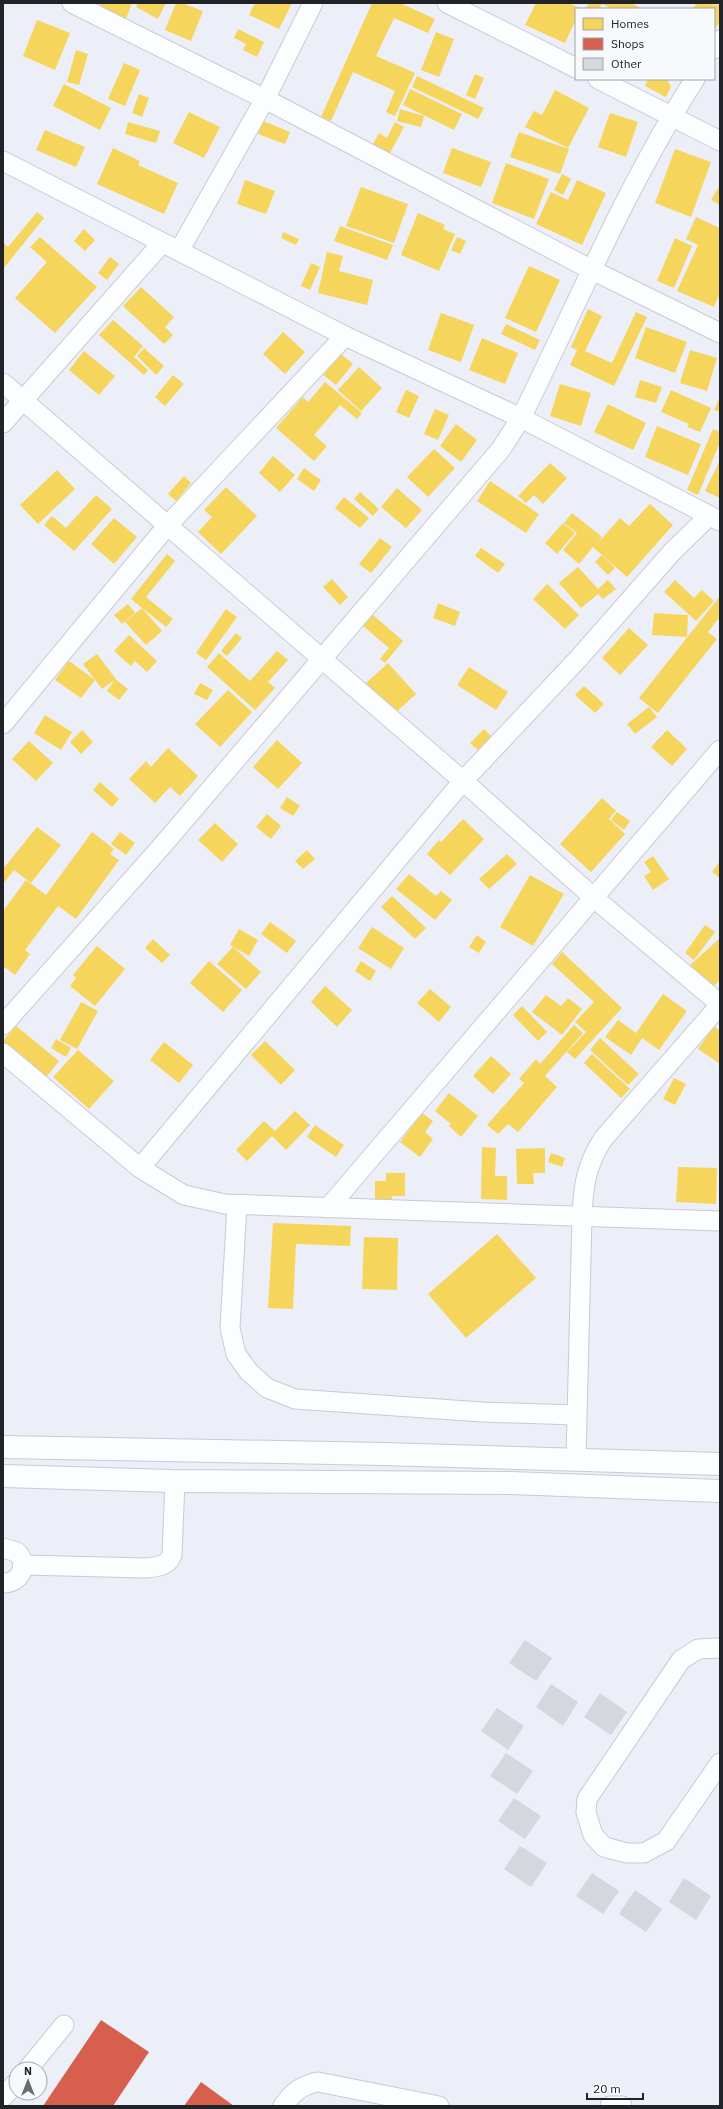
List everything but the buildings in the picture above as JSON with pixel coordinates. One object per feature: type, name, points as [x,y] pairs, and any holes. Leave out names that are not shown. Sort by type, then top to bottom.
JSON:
[{"type":"main road","points":[[3,1447],[576,1459],[720,1464]]},
{"type":"main road","points":[[3,1476],[175,1480],[511,1483],[720,1491]]},
{"type":"street","points":[[72,3],[265,99],[592,270],[720,333]]},
{"type":"street","points":[[3,423],[22,400],[171,247],[265,99],[313,3]]},
{"type":"street","points":[[447,3],[575,67]]},
{"type":"street","points":[[600,80],[720,141]]},
{"type":"street","points":[[3,1025],[162,846],[501,450],[521,418],[637,180],[671,116],[694,80]]},
{"type":"street","points":[[3,161],[346,336],[521,418],[715,518],[672,552],[578,659],[464,781],[140,1168]]},
{"type":"street","points":[[3,724],[168,526],[346,336]]},
{"type":"street","points":[[3,383],[464,781],[593,897],[720,1005],[603,1139],[594,1154],[587,1171],[583,1190],[576,1459]]},
{"type":"street","points":[[328,1208],[720,750]]},
{"type":"street","points":[[3,1053],[140,1168],[184,1195],[211,1202],[237,1205],[720,1221]]},
{"type":"street","points":[[237,1205],[230,1328],[236,1354],[249,1372],[267,1388],[295,1400],[482,1412],[576,1415]]},
{"type":"street","points":[[23,1565],[146,1568],[158,1567],[165,1564],[170,1561],[172,1555],[175,1480]]},
{"type":"street","points":[[3,1548],[17,1552],[23,1560],[21,1575],[8,1583],[3,1582]]},
{"type":"street","points":[[720,1648],[698,1649],[681,1660],[587,1799],[586,1812],[594,1835],[604,1847],[627,1853],[644,1853],[666,1841],[720,1764]]},
{"type":"street","points":[[35,2061],[64,2025]]},
{"type":"street","points":[[283,2106],[291,2095],[305,2084],[318,2082],[408,2102],[440,2106]]},
{"type":"street","points":[[610,2106],[622,2106]]}]
